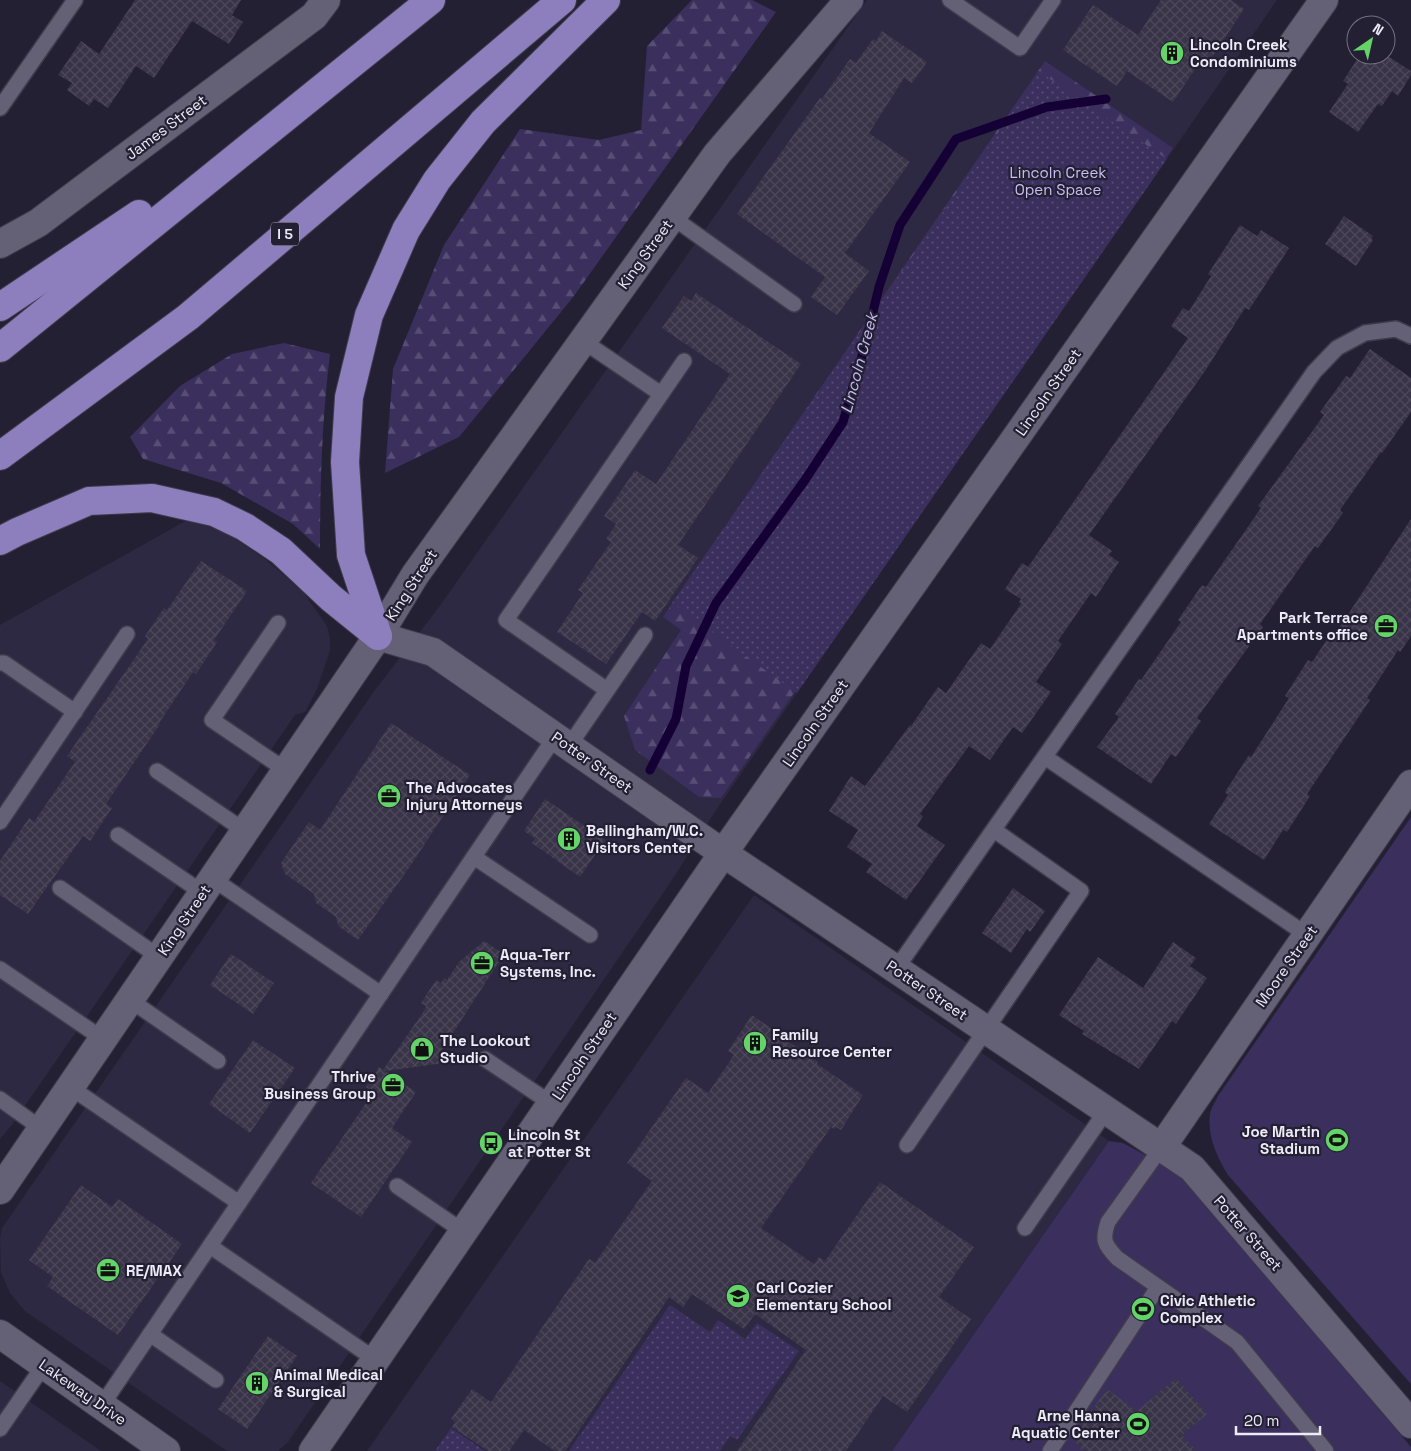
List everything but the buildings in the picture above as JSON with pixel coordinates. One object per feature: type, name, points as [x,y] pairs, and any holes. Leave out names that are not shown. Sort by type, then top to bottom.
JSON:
[{"type":"highway","points":[[0,348],[431,0]]},
{"type":"highway","name":"I 5","points":[[0,456],[188,316],[562,0]]},
{"type":"highway","points":[[378,636],[351,555],[345,462],[349,397],[369,315],[406,230],[437,180],[483,122],[606,0]]},
{"type":"highway","points":[[0,307],[284,117]]},
{"type":"highway","points":[[0,542],[17,532],[90,501],[152,498],[214,512],[245,526],[281,551],[331,598],[378,636]]},
{"type":"street","name":"James Street","points":[[0,244],[38,223],[314,16],[326,0]]},
{"type":"street","name":"King Street","points":[[0,1190],[378,636],[416,575],[582,341],[717,154],[849,0]]},
{"type":"street","name":"Lincoln Street","points":[[313,1451],[724,853],[1324,0]]},
{"type":"street","name":"Potter Street","points":[[378,636],[433,652],[896,970],[1192,1168],[1411,1424]]},
{"type":"street","name":"Moore Street","points":[[1161,1148],[1411,784]]},
{"type":"street","points":[[0,1166],[40,1131]]},
{"type":"street","name":"Lakeway Drive","points":[[0,1334],[166,1451]]},
{"type":"lane","points":[[0,108],[75,0]]},
{"type":"lane","points":[[950,0],[1020,48],[1052,0]]},
{"type":"lane","points":[[672,217],[794,304]]},
{"type":"lane","points":[[896,970],[1314,372],[1338,348],[1365,333],[1396,329],[1411,336]]},
{"type":"lane","points":[[582,341],[661,394]]},
{"type":"lane","points":[[607,690],[506,620],[684,360]]},
{"type":"lane","points":[[278,623],[212,720],[287,770]]},
{"type":"lane","points":[[0,822],[127,634]]},
{"type":"lane","points":[[102,1405],[474,856],[562,741],[607,690],[645,635]]},
{"type":"lane","points":[[0,663],[4,663],[75,712]]},
{"type":"lane","points":[[1045,757],[1307,935]]},
{"type":"lane","points":[[157,771],[245,831]]},
{"type":"lane","points":[[907,1145],[1081,891],[994,830]]},
{"type":"lane","points":[[118,835],[208,886],[381,994]]},
{"type":"lane","points":[[474,856],[590,935]]},
{"type":"lane","points":[[60,888],[159,957]]},
{"type":"lane","points":[[0,969],[103,1039]]},
{"type":"lane","points":[[130,1000],[218,1062]]},
{"type":"lane","points":[[485,1060],[552,1104]]},
{"type":"lane","points":[[70,1087],[239,1203]]},
{"type":"lane","points":[[0,1099],[40,1131]]},
{"type":"lane","points":[[1025,1228],[1106,1111]]},
{"type":"lane","points":[[1161,1148],[1108,1222],[1104,1235],[1108,1248],[1117,1258],[1237,1342],[1326,1451]]},
{"type":"lane","points":[[397,1186],[464,1232]]},
{"type":"lane","points":[[210,1246],[376,1360]]},
{"type":"lane","points":[[1050,1451],[1158,1287]]},
{"type":"lane","points":[[150,1334],[216,1380]]},
{"type":"lane","points":[[0,1429],[44,1365]]},
{"type":"shaded area","points":[[867,0],[1277,0],[716,810],[674,877],[288,1442],[278,1451],[227,1451],[25,1311],[10,1293],[1,1272],[0,1238],[2,1228],[375,690],[439,607]]},
{"type":"shaded area","points":[[189,519],[228,534],[265,559],[303,592],[327,626],[330,650],[317,689],[305,712],[295,715],[11,1126],[0,1139],[0,625]]},
{"type":"shaded area","name":"Carl Cozier Elementary School","points":[[754,895],[1109,1141],[892,1451],[367,1451]]},
{"type":"shaded area","points":[[0,1381],[101,1451],[0,1451]]},
{"type":"green space","points":[[692,0],[752,0],[776,12],[574,296],[459,437],[385,473],[393,369],[444,245],[520,129],[599,140],[641,130],[647,46]]},
{"type":"green space","name":"Lincoln Creek Open Space","points":[[1045,61],[1173,148],[721,798],[699,797],[635,750],[624,716],[681,630],[663,617]]},
{"type":"green space","name":"Lincoln Creek Open Space","points":[[1040,72],[1167,159],[797,693],[672,603]]},
{"type":"green space","points":[[284,343],[330,354],[322,451],[320,549],[293,524],[221,483],[143,459],[130,437],[180,386],[232,354]]},
{"type":"green space","name":"Joe Martin Stadium","points":[[1411,817],[1411,1384],[1228,1175],[1211,1138],[1209,1122],[1218,1096]]},
{"type":"green space","name":"Civic Athletic Complex","points":[[1109,1141],[1123,1143],[1177,1172],[1411,1447],[1411,1451],[892,1451]]},
{"type":"green space","points":[[670,1305],[710,1332],[718,1320],[745,1339],[757,1323],[799,1351],[737,1440],[730,1436],[720,1451],[569,1451]]},
{"type":"green space","points":[[451,1428],[485,1451],[435,1451]]},
{"type":"waterway","name":"Lincoln Creek","points":[[650,770],[676,719],[686,666],[716,603],[805,480],[843,422],[879,287],[900,225],[956,139],[1047,107],[1106,99]]},
{"type":"place","name":"Lincoln Creek Condominiums","points":[[1172,53]]},
{"type":"place","name":"Park Terrace Apartments office","points":[[1386,626]]},
{"type":"place","name":"The Advocates Injury Attorneys","points":[[389,796]]},
{"type":"place","name":"Bellingham/W.C. Visitors Center","points":[[569,839]]},
{"type":"place","name":"Aqua-Terr Systems, Inc.","points":[[482,963]]},
{"type":"place","name":"Family Resource Center","points":[[755,1043]]},
{"type":"place","name":"The Lookout Studio","points":[[422,1049]]},
{"type":"place","name":"Thrive Business Group","points":[[393,1085]]},
{"type":"place","name":"Joe Martin Stadium","points":[[1337,1140]]},
{"type":"place","name":"Lincoln St at Potter St","points":[[491,1143]]},
{"type":"place","name":"RE/MAX","points":[[108,1270]]},
{"type":"place","name":"Carl Cozier Elementary School","points":[[738,1296]]},
{"type":"place","name":"Civic Athletic Complex","points":[[1143,1309]]},
{"type":"place","name":"Animal Medical & Surgical","points":[[257,1383]]},
{"type":"place","name":"Arne Hanna Aquatic Center","points":[[1138,1424]]}]
